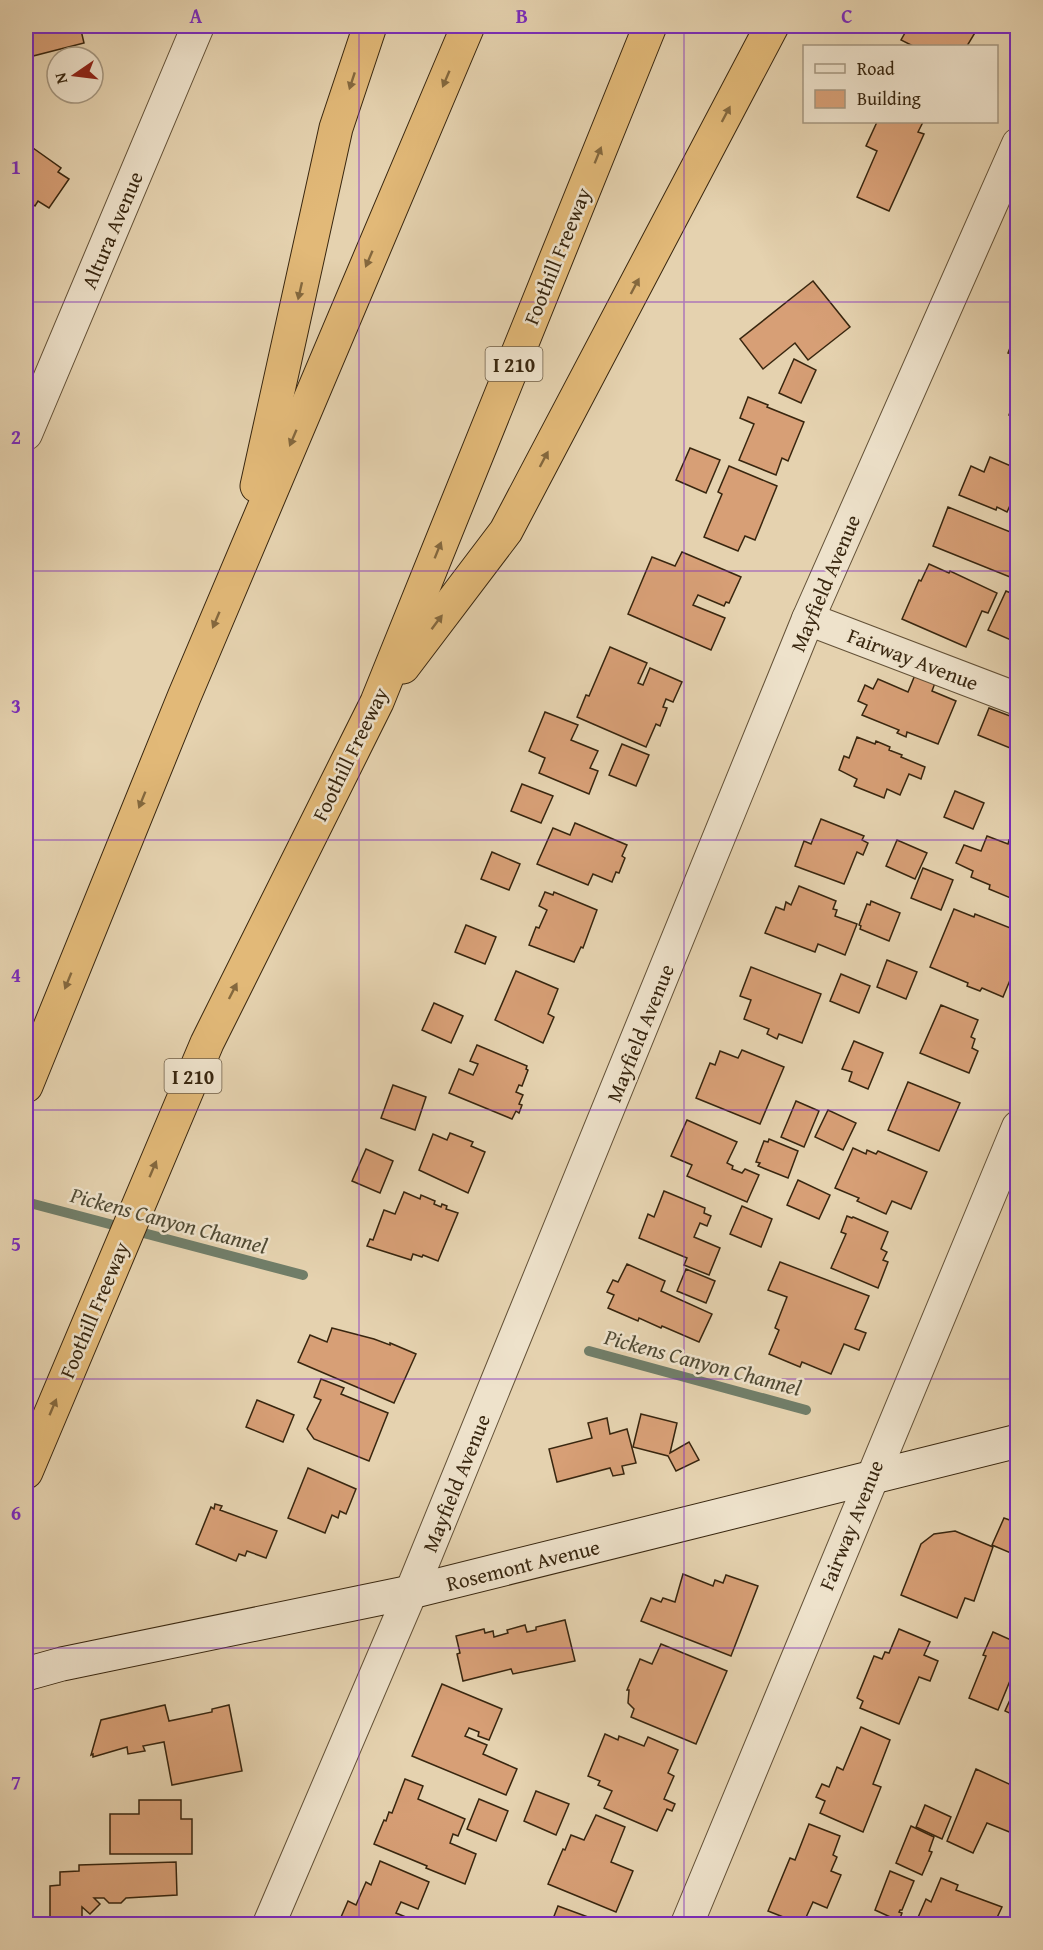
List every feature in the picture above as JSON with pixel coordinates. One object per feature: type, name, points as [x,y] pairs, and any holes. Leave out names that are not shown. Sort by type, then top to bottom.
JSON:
[{"type":"highway","points":[[239,566],[336,128],[370,26]]},
{"type":"highway","points":[[26,1086],[239,566],[468,26]]},
{"type":"highway","name":"Foothill Freeway","points":[[26,1473],[207,1043],[377,702],[650,26]]},
{"type":"highway","points":[[377,702],[506,531],[772,26]]},
{"type":"street","name":"Altura Avenue","points":[[26,434],[198,26]]},
{"type":"street","name":"Mayfield Avenue","points":[[269,1924],[411,1592],[808,619],[1017,144]]},
{"type":"street","name":"Fairway Avenue","points":[[808,619],[1017,699]]},
{"type":"street","name":"Fairway Avenue","points":[[687,1924],[1017,1127]]},
{"type":"street","name":"Rosemont Avenue","points":[[26,1674],[63,1664],[411,1592],[1017,1441]]},
{"type":"building","points":[[26,26],[80,26],[84,43],[45,45],[45,53],[33,56]]},
{"type":"building","points":[[909,26],[979,26],[968,45],[911,45],[901,40]]},
{"type":"building","points":[[877,123],[922,123],[918,132],[924,134],[889,211],[857,197],[877,151],[866,146]]},
{"type":"building","points":[[26,143],[61,168],[58,172],[69,179],[49,208],[38,201],[35,206],[26,199]]},
{"type":"building","points":[[26,224],[32,228],[26,237]]},
{"type":"building","points":[[813,281],[850,327],[808,360],[795,343],[763,369],[740,339]]},
{"type":"building","points":[[1018,331],[1018,356],[1008,353]]},
{"type":"building","points":[[794,359],[816,370],[801,403],[779,393]]},
{"type":"building","points":[[1018,359],[1018,374],[1012,372]]},
{"type":"building","points":[[1018,390],[1018,418],[1009,415]]},
{"type":"building","points":[[748,397],[804,422],[788,461],[782,458],[776,475],[739,460],[754,424],[740,418]]},
{"type":"building","points":[[690,448],[720,460],[706,493],[676,480]]},
{"type":"building","points":[[990,457],[1018,469],[1018,498],[1014,497],[1007,512],[959,495],[971,466],[984,472]]},
{"type":"building","points":[[729,466],[777,486],[755,540],[745,536],[738,551],[704,537],[722,494],[718,492]]},
{"type":"building","points":[[948,507],[1018,535],[1018,568],[1017,570],[1013,568],[1010,577],[933,546]]},
{"type":"building","points":[[682,552],[741,577],[729,603],[726,602],[724,606],[698,595],[693,605],[725,618],[711,650],[628,614],[652,557],[675,566]]},
{"type":"building","points":[[929,564],[997,593],[988,613],[982,611],[966,647],[902,619],[919,580],[921,581]]},
{"type":"building","points":[[1006,591],[1018,596],[1018,643],[988,630]]},
{"type":"building","points":[[610,647],[647,663],[638,683],[643,685],[650,668],[682,682],[673,702],[666,699],[663,707],[667,708],[660,726],[656,724],[646,747],[577,717],[586,695],[589,696]]},
{"type":"building","points":[[915,675],[935,683],[932,691],[956,701],[938,744],[907,732],[906,737],[897,733],[899,730],[862,715],[867,705],[858,701],[865,685],[873,689],[878,679],[908,692]]},
{"type":"building","points":[[989,708],[1018,719],[1018,749],[1015,750],[978,735]]},
{"type":"building","points":[[545,712],[578,725],[571,740],[598,751],[590,768],[598,771],[589,794],[539,773],[545,758],[529,751]]},
{"type":"building","points":[[857,737],[890,747],[889,750],[902,755],[901,757],[925,767],[921,779],[909,774],[900,795],[887,789],[884,798],[854,786],[857,779],[839,770],[844,756],[849,758]]},
{"type":"building","points":[[622,744],[649,755],[636,786],[609,775]]},
{"type":"building","points":[[522,784],[553,796],[541,823],[511,811]]},
{"type":"building","points":[[955,791],[984,803],[973,829],[944,817]]},
{"type":"building","points":[[821,819],[864,836],[862,840],[868,843],[863,855],[857,852],[844,884],[795,866],[804,841],[811,844]]},
{"type":"building","points":[[575,823],[627,845],[619,873],[616,872],[612,882],[593,874],[588,885],[537,864],[553,828],[570,835]]},
{"type":"building","points":[[987,836],[1008,844],[1009,840],[1018,844],[1018,901],[989,889],[990,885],[971,877],[973,871],[956,863],[964,845],[981,851]]},
{"type":"building","points":[[897,840],[927,853],[915,879],[886,866]]},
{"type":"building","points":[[492,852],[520,864],[509,890],[481,879]]},
{"type":"building","points":[[923,868],[953,880],[941,910],[911,898]]},
{"type":"building","points":[[799,886],[836,901],[833,909],[837,910],[835,916],[857,924],[845,955],[818,944],[815,952],[765,933],[776,907],[784,910],[786,902],[791,905]]},
{"type":"building","points":[[545,892],[553,895],[554,892],[597,910],[583,948],[581,947],[574,962],[529,945],[536,927],[539,928],[547,910],[539,906]]},
{"type":"building","points":[[871,901],[900,913],[889,941],[860,929],[859,925],[867,904],[870,905]]},
{"type":"building","points":[[954,909],[974,917],[975,914],[1018,931],[1018,961],[1003,997],[982,988],[980,991],[967,986],[968,983],[930,967]]},
{"type":"building","points":[[466,925],[496,937],[485,964],[455,952]]},
{"type":"building","points":[[887,960],[917,972],[906,999],[877,987]]},
{"type":"building","points":[[751,967],[821,994],[802,1043],[779,1034],[777,1039],[767,1034],[769,1029],[744,1019],[751,1000],[740,996]]},
{"type":"building","points":[[516,971],[558,989],[548,1014],[554,1017],[543,1043],[495,1020]]},
{"type":"building","points":[[841,974],[870,986],[859,1013],[830,1001]]},
{"type":"building","points":[[434,1003],[463,1016],[451,1043],[422,1030]]},
{"type":"building","points":[[941,1005],[978,1020],[971,1037],[975,1039],[972,1048],[978,1051],[969,1073],[920,1053]]},
{"type":"building","points":[[854,1041],[883,1053],[868,1089],[849,1081],[852,1072],[842,1069]]},
{"type":"building","points":[[477,1045],[527,1066],[528,1070],[522,1086],[519,1085],[516,1092],[523,1095],[519,1104],[522,1105],[519,1113],[516,1111],[512,1119],[449,1093],[459,1069],[473,1075],[478,1064],[470,1061]]},
{"type":"building","points":[[742,1050],[784,1067],[760,1124],[696,1098],[710,1063],[715,1065],[720,1051],[738,1058]]},
{"type":"building","points":[[908,1082],[960,1103],[939,1151],[888,1130]]},
{"type":"building","points":[[393,1085],[426,1097],[415,1130],[381,1118]]},
{"type":"building","points":[[796,1101],[819,1111],[804,1147],[781,1137]]},
{"type":"building","points":[[828,1110],[856,1123],[843,1150],[815,1137]]},
{"type":"building","points":[[687,1120],[737,1142],[727,1163],[733,1166],[732,1169],[742,1173],[745,1169],[759,1175],[747,1202],[687,1176],[692,1165],[671,1156]]},
{"type":"building","points":[[450,1133],[473,1142],[471,1146],[485,1152],[468,1193],[419,1170],[433,1134],[447,1140]]},
{"type":"building","points":[[769,1139],[798,1151],[788,1178],[758,1166],[760,1163],[756,1162],[764,1141],[768,1142]]},
{"type":"building","points":[[853,1148],[866,1154],[867,1150],[876,1154],[878,1151],[927,1172],[911,1209],[892,1201],[886,1214],[857,1201],[859,1198],[835,1188]]},
{"type":"building","points":[[366,1149],[393,1161],[380,1193],[352,1181]]},
{"type":"building","points":[[798,1180],[830,1195],[819,1219],[787,1205]]},
{"type":"building","points":[[664,1191],[705,1208],[704,1213],[711,1216],[707,1226],[700,1223],[694,1237],[720,1248],[709,1275],[684,1265],[687,1258],[639,1238],[648,1214],[654,1217]]},
{"type":"building","points":[[404,1192],[420,1199],[421,1195],[435,1201],[434,1204],[441,1207],[442,1204],[447,1206],[446,1209],[458,1213],[438,1261],[413,1254],[411,1260],[367,1246],[370,1239],[373,1240],[384,1210],[395,1214]]},
{"type":"building","points":[[742,1206],[772,1219],[761,1247],[730,1234]]},
{"type":"building","points":[[847,1216],[888,1232],[881,1249],[887,1252],[883,1260],[888,1262],[878,1288],[831,1268],[846,1234],[841,1232]]},
{"type":"building","points":[[780,1262],[869,1296],[855,1329],[866,1333],[859,1350],[844,1344],[831,1374],[802,1362],[800,1367],[769,1354],[779,1330],[775,1328],[787,1297],[768,1290]]},
{"type":"building","points":[[627,1264],[665,1281],[661,1291],[712,1314],[699,1342],[662,1326],[661,1328],[639,1318],[638,1321],[608,1308],[614,1295],[607,1292],[613,1280],[618,1282]]},
{"type":"building","points":[[686,1269],[715,1281],[706,1303],[677,1291]]},
{"type":"building","points":[[332,1328],[390,1345],[390,1343],[416,1354],[394,1403],[298,1362],[310,1335],[327,1342]]},
{"type":"building","points":[[321,1379],[344,1388],[341,1394],[388,1413],[369,1461],[314,1439],[307,1429],[321,1400],[314,1397]]},
{"type":"building","points":[[257,1400],[294,1415],[283,1442],[246,1427]]},
{"type":"building","points":[[641,1414],[677,1423],[670,1453],[689,1442],[699,1460],[676,1471],[668,1456],[633,1447]]},
{"type":"building","points":[[607,1418],[610,1434],[627,1429],[636,1463],[622,1466],[624,1474],[613,1476],[610,1468],[557,1482],[549,1449],[592,1438],[588,1423]]},
{"type":"building","points":[[308,1468],[356,1489],[346,1514],[340,1511],[338,1518],[332,1515],[325,1533],[288,1518]]},
{"type":"building","points":[[215,1504],[222,1506],[220,1510],[277,1531],[266,1558],[247,1551],[245,1556],[239,1554],[236,1561],[196,1544],[211,1507],[214,1509]]},
{"type":"building","points":[[1004,1518],[1018,1523],[1018,1556],[992,1545]]},
{"type":"building","points":[[955,1531],[993,1547],[974,1601],[965,1598],[957,1618],[901,1595],[921,1544],[934,1534]]},
{"type":"building","points":[[683,1574],[713,1586],[715,1580],[723,1583],[726,1575],[758,1586],[731,1656],[641,1621],[651,1598],[661,1602],[663,1598],[675,1602]]},
{"type":"building","points":[[565,1620],[575,1661],[513,1674],[511,1669],[463,1681],[456,1636],[484,1629],[485,1633],[493,1631],[494,1637],[508,1633],[507,1630],[525,1625],[527,1632],[536,1630],[536,1627]]},
{"type":"building","points":[[899,1629],[930,1642],[924,1655],[938,1661],[930,1681],[919,1677],[899,1724],[860,1708],[863,1701],[857,1698],[874,1656],[882,1659],[885,1652],[889,1653]]},
{"type":"building","points":[[993,1632],[1018,1643],[1012,1664],[1016,1666],[998,1710],[969,1698]]},
{"type":"building","points":[[661,1644],[727,1671],[696,1744],[631,1717],[634,1709],[628,1703],[629,1690],[627,1690],[640,1659],[652,1664]]},
{"type":"building","points":[[1018,1682],[1018,1717],[1005,1711]]},
{"type":"building","points":[[442,1684],[502,1709],[489,1740],[478,1736],[479,1732],[469,1728],[465,1736],[487,1745],[483,1754],[517,1769],[506,1795],[412,1756]]},
{"type":"building","points":[[165,1705],[169,1721],[212,1712],[212,1709],[229,1705],[242,1771],[172,1785],[164,1742],[143,1746],[145,1751],[128,1754],[127,1747],[93,1757],[93,1754],[91,1755],[101,1720]]},
{"type":"building","points":[[861,1727],[890,1740],[873,1784],[881,1787],[863,1832],[820,1813],[825,1801],[816,1797],[822,1784],[829,1787],[837,1767],[843,1770]]},
{"type":"building","points":[[605,1734],[618,1740],[619,1736],[644,1746],[648,1737],[678,1750],[668,1773],[674,1776],[664,1799],[675,1804],[672,1811],[667,1809],[657,1831],[604,1808],[612,1791],[598,1785],[600,1781],[588,1776]]},
{"type":"building","points":[[976,1769],[1018,1788],[1018,1833],[1017,1835],[987,1823],[973,1853],[947,1841]]},
{"type":"building","points":[[405,1779],[423,1786],[418,1799],[465,1819],[458,1836],[453,1834],[450,1843],[476,1854],[465,1884],[374,1844],[384,1820],[386,1821],[389,1812],[392,1813]]},
{"type":"building","points":[[536,1791],[569,1804],[556,1835],[524,1821]]},
{"type":"building","points":[[479,1799],[508,1811],[496,1841],[467,1829]]},
{"type":"building","points":[[139,1800],[181,1800],[181,1819],[192,1819],[192,1854],[110,1854],[110,1814],[139,1814]]},
{"type":"building","points":[[925,1805],[951,1817],[942,1839],[916,1827]]},
{"type":"building","points":[[596,1815],[625,1827],[611,1862],[633,1871],[616,1912],[548,1884],[571,1835],[584,1840]]},
{"type":"building","points":[[809,1824],[840,1836],[833,1855],[837,1857],[831,1871],[841,1875],[827,1908],[813,1902],[801,1924],[768,1911],[790,1858],[795,1860]]},
{"type":"building","points":[[911,1826],[934,1837],[929,1851],[932,1852],[922,1875],[896,1863]]},
{"type":"building","points":[[380,1861],[429,1882],[418,1909],[401,1902],[396,1913],[408,1918],[405,1924],[338,1924],[348,1901],[356,1905],[366,1882],[371,1885]]},
{"type":"building","points":[[176,1862],[177,1895],[126,1898],[121,1903],[109,1903],[104,1898],[94,1898],[100,1904],[90,1914],[82,1907],[82,1923],[50,1924],[50,1886],[60,1885],[60,1872],[79,1871],[79,1865]]},
{"type":"building","points":[[890,1871],[914,1881],[902,1910],[899,1912],[902,1913],[899,1921],[875,1910]]},
{"type":"building","points":[[941,1878],[958,1885],[956,1890],[1002,1907],[994,1924],[922,1924],[916,1922],[926,1899],[931,1902]]},
{"type":"building","points":[[558,1906],[607,1924],[551,1924]]},
{"type":"waterway","name":"Pickens Canyon Channel","points":[[26,1202],[303,1275]]},
{"type":"waterway","name":"Pickens Canyon Channel","points":[[589,1351],[806,1410]]}]
